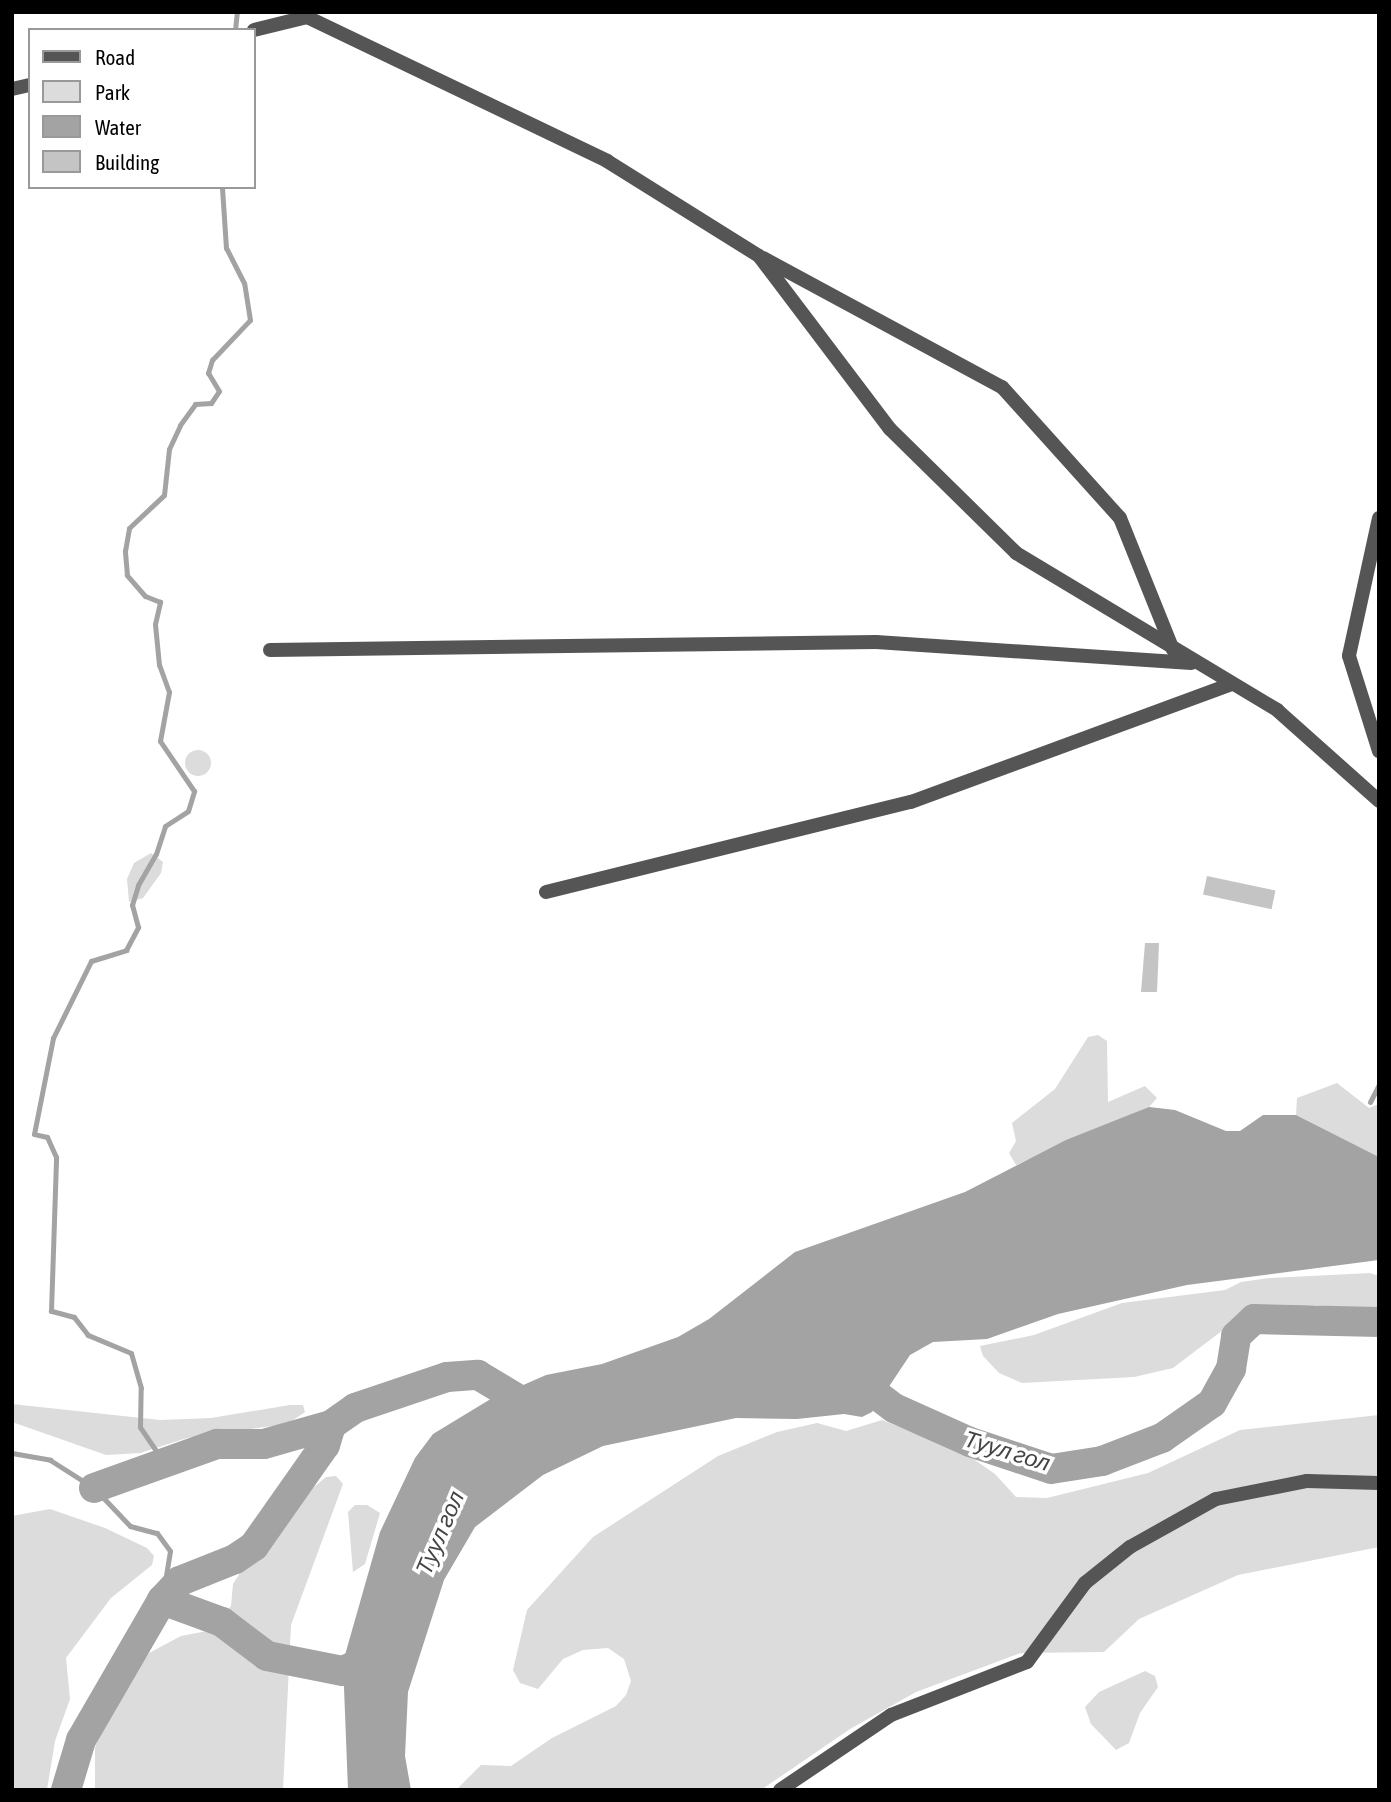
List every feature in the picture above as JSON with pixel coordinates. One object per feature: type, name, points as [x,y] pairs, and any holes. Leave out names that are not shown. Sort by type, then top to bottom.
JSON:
[{"type":"street","points":[[256,30],[307,17],[607,161],[759,256],[1002,387],[1120,518],[1174,650]]},
{"type":"street","points":[[759,256],[890,429],[1016,553],[1277,710],[1379,801]]},
{"type":"street","points":[[1379,518],[1349,656],[1379,751]]},
{"type":"street","points":[[270,650],[876,642],[1196,663]]},
{"type":"street","points":[[546,892],[911,802],[1232,684]]},
{"type":"street","points":[[780,1790],[891,1716],[1027,1662],[1085,1583],[1130,1548],[1216,1499],[1307,1481],[1379,1483]]},
{"type":"green space","points":[[198,750],[207,754],[211,763],[207,772],[198,776],[189,772],[185,763],[189,754]]},
{"type":"green space","points":[[151,853],[163,862],[161,873],[143,898],[129,902],[127,879],[134,863]]},
{"type":"green space","points":[[1098,1035],[1107,1041],[1108,1102],[1145,1086],[1157,1098],[1149,1107],[1016,1165],[1009,1153],[1016,1141],[1012,1123],[1055,1089],[1088,1037]]},
{"type":"green space","points":[[1337,1083],[1369,1108],[1379,1104],[1379,1157],[1296,1115],[1297,1098]]},
{"type":"green space","points":[[1370,1273],[1379,1276],[1379,1313],[1316,1305],[1248,1311],[1173,1368],[1134,1377],[1022,1383],[999,1373],[983,1356],[980,1346],[1034,1335],[1122,1303],[1225,1290],[1241,1282],[1269,1278]]},
{"type":"green space","points":[[12,1404],[160,1420],[211,1418],[290,1405],[303,1405],[305,1412],[287,1424],[187,1438],[140,1453],[106,1455],[12,1422]]},
{"type":"green space","points":[[1379,1415],[1379,1547],[1238,1575],[1139,1619],[1104,1652],[1021,1653],[916,1692],[850,1729],[761,1790],[456,1790],[481,1765],[511,1766],[552,1738],[616,1706],[626,1695],[631,1681],[624,1659],[608,1648],[583,1650],[563,1659],[538,1689],[520,1683],[513,1670],[527,1610],[593,1537],[718,1456],[777,1432],[817,1423],[846,1431],[882,1420],[962,1451],[995,1474],[1016,1497],[1047,1498],[1148,1473],[1240,1430]]},
{"type":"green space","points":[[336,1476],[343,1484],[291,1625],[283,1790],[95,1790],[95,1748],[112,1702],[149,1653],[181,1636],[207,1631],[231,1606],[233,1584],[247,1562],[280,1525],[290,1507],[326,1477]]},
{"type":"green space","points":[[355,1505],[367,1505],[380,1513],[365,1564],[353,1572],[348,1512]]},
{"type":"green space","points":[[50,1509],[105,1528],[147,1548],[154,1556],[152,1565],[111,1598],[66,1658],[70,1699],[55,1741],[47,1790],[12,1790],[12,1516]]},
{"type":"green space","points":[[1145,1671],[1155,1676],[1158,1687],[1140,1713],[1129,1743],[1116,1750],[1091,1724],[1085,1707],[1099,1692]]},
{"type":"water","points":[[1149,1107],[1175,1110],[1226,1131],[1240,1131],[1263,1115],[1296,1115],[1379,1157],[1379,1260],[1187,1285],[1058,1314],[987,1339],[933,1342],[910,1355],[872,1412],[862,1417],[844,1414],[797,1419],[736,1418],[603,1446],[543,1475],[475,1527],[444,1580],[408,1692],[405,1756],[411,1790],[348,1790],[343,1662],[380,1532],[415,1458],[433,1434],[489,1400],[546,1375],[602,1364],[678,1337],[709,1319],[795,1252],[965,1192],[1066,1140]]},
{"type":"building","points":[[1207,876],[1275,891],[1272,909],[1203,895]]},
{"type":"building","points":[[1145,943],[1159,943],[1157,992],[1141,992]]},
{"type":"waterway","points":[[235,28],[237,12]]},
{"type":"waterway","points":[[163,1461],[140,1427],[141,1388],[131,1353],[88,1335],[74,1317],[51,1311],[56,1157],[47,1137],[34,1134],[53,1038],[91,961],[126,950],[138,927],[132,905],[138,885],[156,854],[165,826],[188,811],[194,791],[160,741],[169,692],[159,665],[155,624],[160,602],[145,596],[127,575],[125,551],[129,528],[164,495],[169,449],[180,425],[195,404],[211,403],[219,391],[208,373],[212,360],[250,320],[244,283],[226,248],[222,189]]},
{"type":"waterway","points":[[1370,1102],[1379,1084]]},
{"type":"waterway","name":"Туул гол","points":[[848,1373],[894,1408],[970,1442],[1051,1469],[1102,1461],[1162,1438],[1212,1403],[1231,1369],[1236,1336],[1254,1319],[1379,1322]]},
{"type":"waterway","points":[[94,1488],[217,1444],[264,1444],[331,1425],[355,1408],[447,1377],[478,1375],[541,1413]]},
{"type":"waterway","points":[[162,1600],[180,1581],[235,1559],[254,1546],[325,1445],[331,1425]]},
{"type":"waterway","points":[[12,1453],[50,1460],[94,1488],[130,1526],[157,1533],[170,1551],[162,1600]]},
{"type":"waterway","name":"Туул гол","points":[[66,1790],[81,1740],[162,1600],[222,1622],[267,1656],[343,1671],[379,1654]]}]
